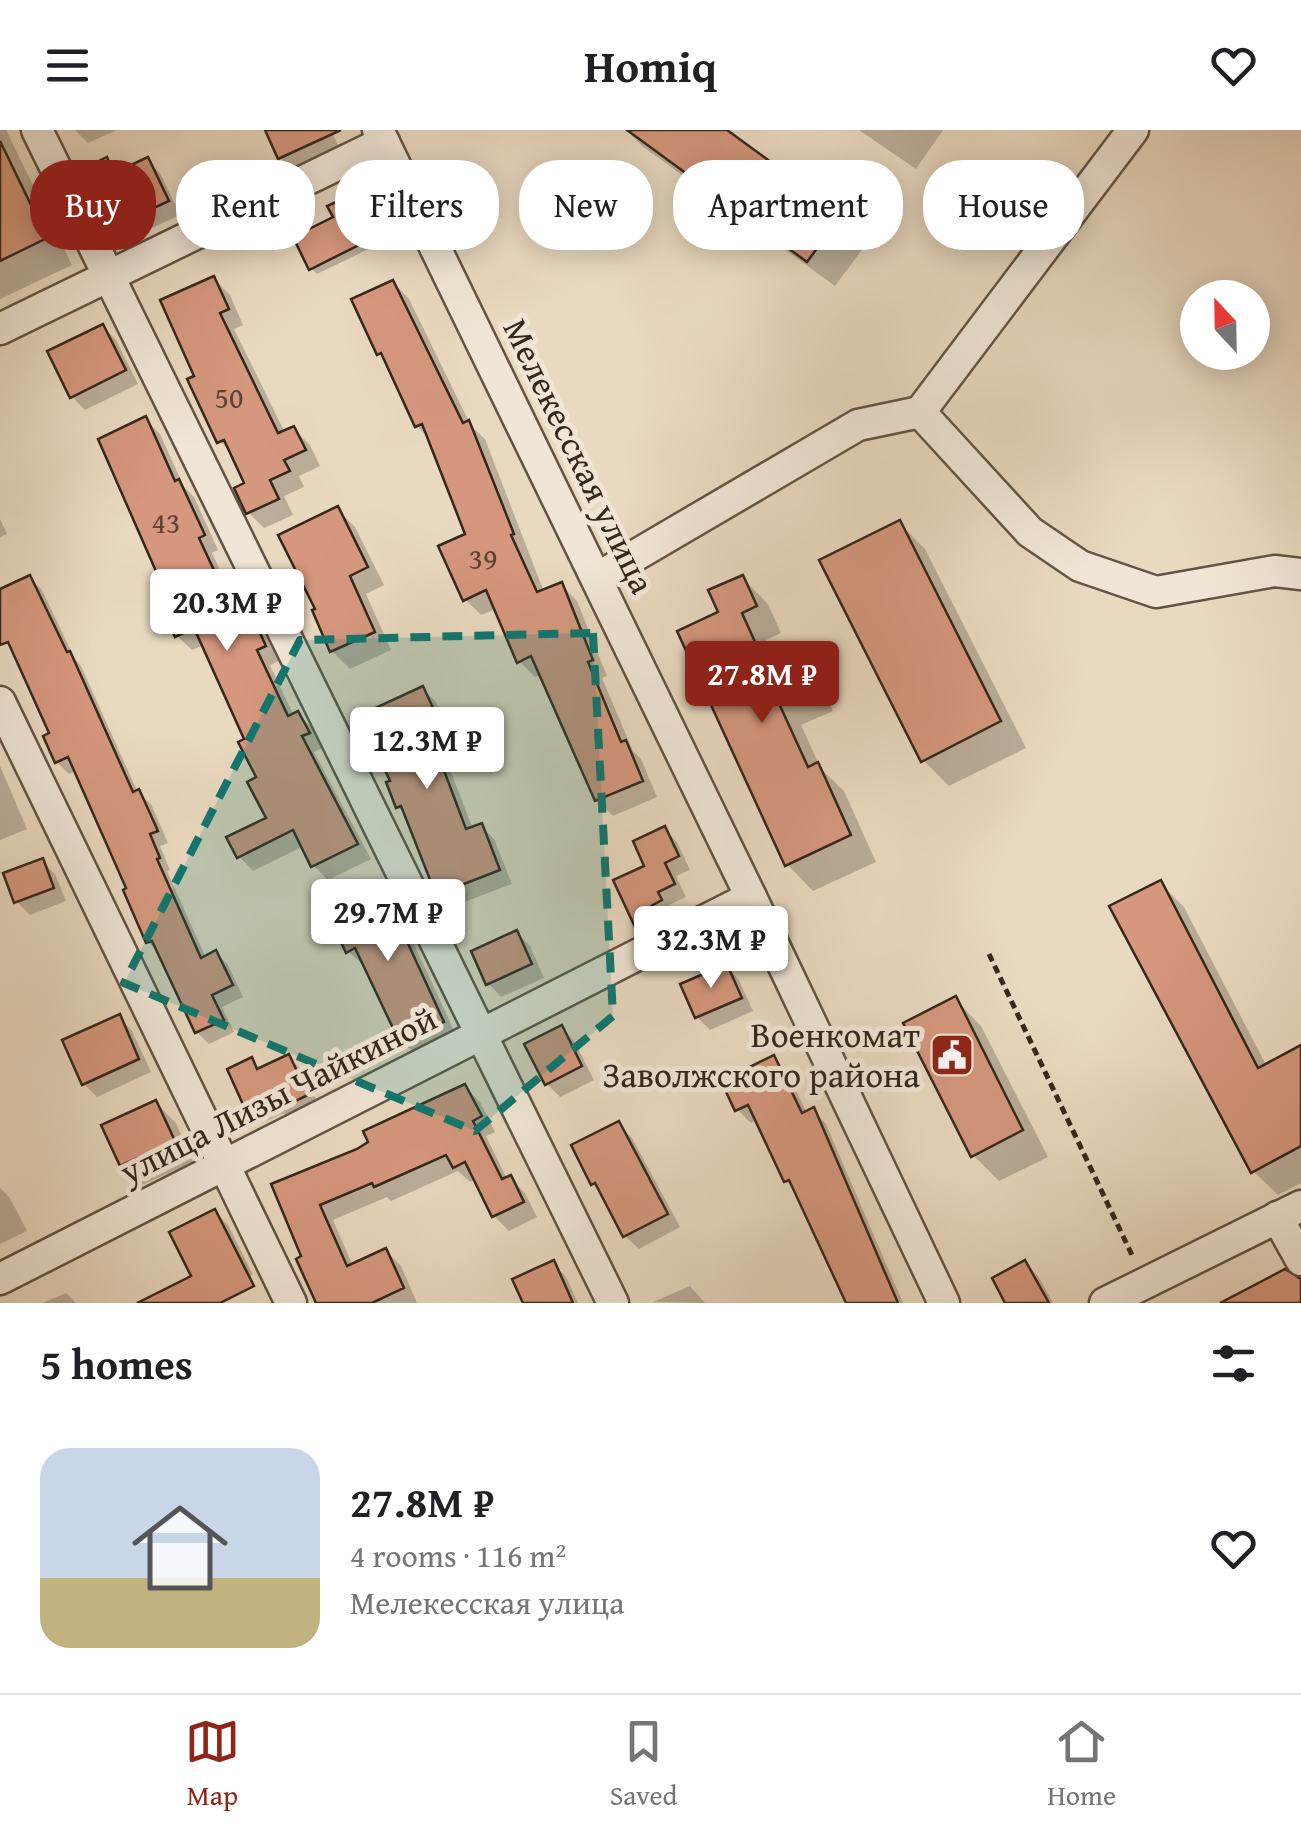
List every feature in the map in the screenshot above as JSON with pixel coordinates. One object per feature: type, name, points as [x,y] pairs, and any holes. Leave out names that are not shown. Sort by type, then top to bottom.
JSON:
[{"type":"street","points":[[37,130],[613,1303]]},
{"type":"street","points":[[597,578],[858,425],[920,412],[1134,130]]},
{"type":"street","points":[[0,330],[381,136]]},
{"type":"street","name":"Мелекесская улица","points":[[381,136],[944,1303]]},
{"type":"street","points":[[920,412],[1030,532],[1080,566],[1156,592],[1275,571],[1301,574]]},
{"type":"street","points":[[0,702],[291,1303]]},
{"type":"street","name":"улица Лизы Чайкиной","points":[[0,1278],[751,897]]},
{"type":"street","points":[[1104,1303],[1289,1211],[1301,1260]]},
{"type":"path","points":[[989,954],[1146,1283]]},
{"type":"highlighted area","points":[[593,633],[613,1016],[475,1131],[124,983],[300,640]]},
{"type":"building","points":[[265,130],[341,130],[278,159]]},
{"type":"building","points":[[627,130],[727,130],[768,160],[673,160],[673,164]]},
{"type":"building","points":[[0,141],[30,203],[30,246],[0,261]]},
{"type":"building","points":[[156,174],[169,201],[156,207]]},
{"type":"building","points":[[335,202],[335,250],[349,250],[309,270],[299,250],[315,250],[315,226],[333,217],[327,206]]},
{"type":"building","points":[[791,250],[816,250],[807,262]]},
{"type":"building","points":[[214,276],[229,309],[220,313],[278,433],[294,426],[306,450],[284,460],[290,471],[270,480],[279,499],[246,514],[234,488],[244,483],[224,440],[217,443],[187,379],[194,376],[160,300]]},
{"type":"building","points":[[393,280],[463,423],[469,420],[514,534],[511,535],[537,592],[562,582],[593,660],[588,662],[621,742],[626,740],[643,781],[595,801],[531,656],[517,663],[486,590],[463,601],[438,546],[465,534],[422,424],[415,427],[351,299]]},
{"type":"building","points":[[103,324],[126,370],[70,398],[47,351]]},
{"type":"building","points":[[146,416],[205,535],[199,538],[241,628],[255,622],[266,646],[257,650],[288,716],[298,711],[310,733],[302,736],[358,844],[311,867],[293,830],[237,858],[226,837],[266,818],[247,782],[256,777],[238,742],[244,739],[194,628],[175,637],[153,590],[162,585],[98,439]]},
{"type":"building","points":[[338,506],[368,567],[350,576],[375,632],[330,652],[312,610],[315,609],[278,535]]},
{"type":"building","points":[[900,520],[1001,721],[921,762],[819,560]]},
{"type":"building","points":[[30,575],[67,652],[70,651],[133,792],[139,789],[158,831],[150,834],[160,858],[157,859],[201,958],[216,950],[233,985],[212,995],[224,1020],[195,1033],[152,941],[146,943],[68,757],[55,763],[43,736],[49,733],[8,642],[0,645],[0,589]]},
{"type":"building","points":[[743,575],[757,606],[742,613],[769,673],[798,661],[809,684],[777,699],[808,767],[818,762],[851,835],[785,866],[677,631],[718,612],[708,590]]},
{"type":"building","points":[[423,686],[443,730],[431,736],[466,829],[482,823],[500,870],[436,895],[401,806],[396,808],[386,782],[390,781],[360,715]]},
{"type":"building","points":[[665,826],[679,856],[665,863],[675,884],[658,892],[662,900],[651,906],[656,917],[635,927],[613,880],[644,866],[633,841]]},
{"type":"building","points":[[43,858],[54,888],[14,903],[3,873]]},
{"type":"building","points":[[1161,880],[1258,1068],[1301,1045],[1301,1146],[1251,1173],[1109,906]]},
{"type":"building","points":[[383,889],[444,1022],[400,1043],[355,948],[346,953],[328,914]]},
{"type":"building","points":[[517,930],[532,964],[486,985],[471,951]]},
{"type":"building","points":[[727,964],[742,998],[695,1018],[680,984]]},
{"type":"building","name":"Военкомат Заволжского района","points":[[956,996],[1023,1130],[971,1157],[903,1023]]},
{"type":"building","points":[[120,1014],[139,1059],[82,1085],[62,1040]]},
{"type":"building","points":[[562,1025],[582,1066],[545,1085],[524,1044]]},
{"type":"building","points":[[289,1054],[308,1095],[277,1110],[272,1099],[246,1111],[227,1069],[252,1057],[257,1069]]},
{"type":"building","points":[[774,1055],[802,1113],[814,1107],[898,1303],[846,1303],[789,1180],[784,1182],[748,1105],[735,1111],[721,1081]]},
{"type":"building","points":[[465,1084],[482,1116],[473,1121],[502,1179],[511,1175],[524,1202],[492,1217],[465,1162],[453,1168],[446,1155],[374,1187],[372,1183],[320,1205],[347,1266],[386,1248],[404,1288],[372,1303],[316,1303],[296,1259],[301,1256],[271,1184],[357,1149],[368,1142],[363,1131]]},
{"type":"building","points":[[156,1100],[175,1141],[120,1166],[101,1125]]},
{"type":"building","points":[[619,1121],[668,1214],[623,1237],[571,1145]]},
{"type":"building","points":[[215,1209],[254,1286],[220,1303],[137,1303],[191,1276],[169,1232]]},
{"type":"building","points":[[554,1260],[573,1303],[523,1303],[512,1279]]},
{"type":"building","points":[[1025,1260],[1049,1303],[1005,1303],[992,1278]]},
{"type":"building","points":[[1285,1269],[1301,1279],[1301,1303],[1220,1303]]},
{"type":"place","name":"Военкомат Заволжского района","points":[[952,1055]]}]
